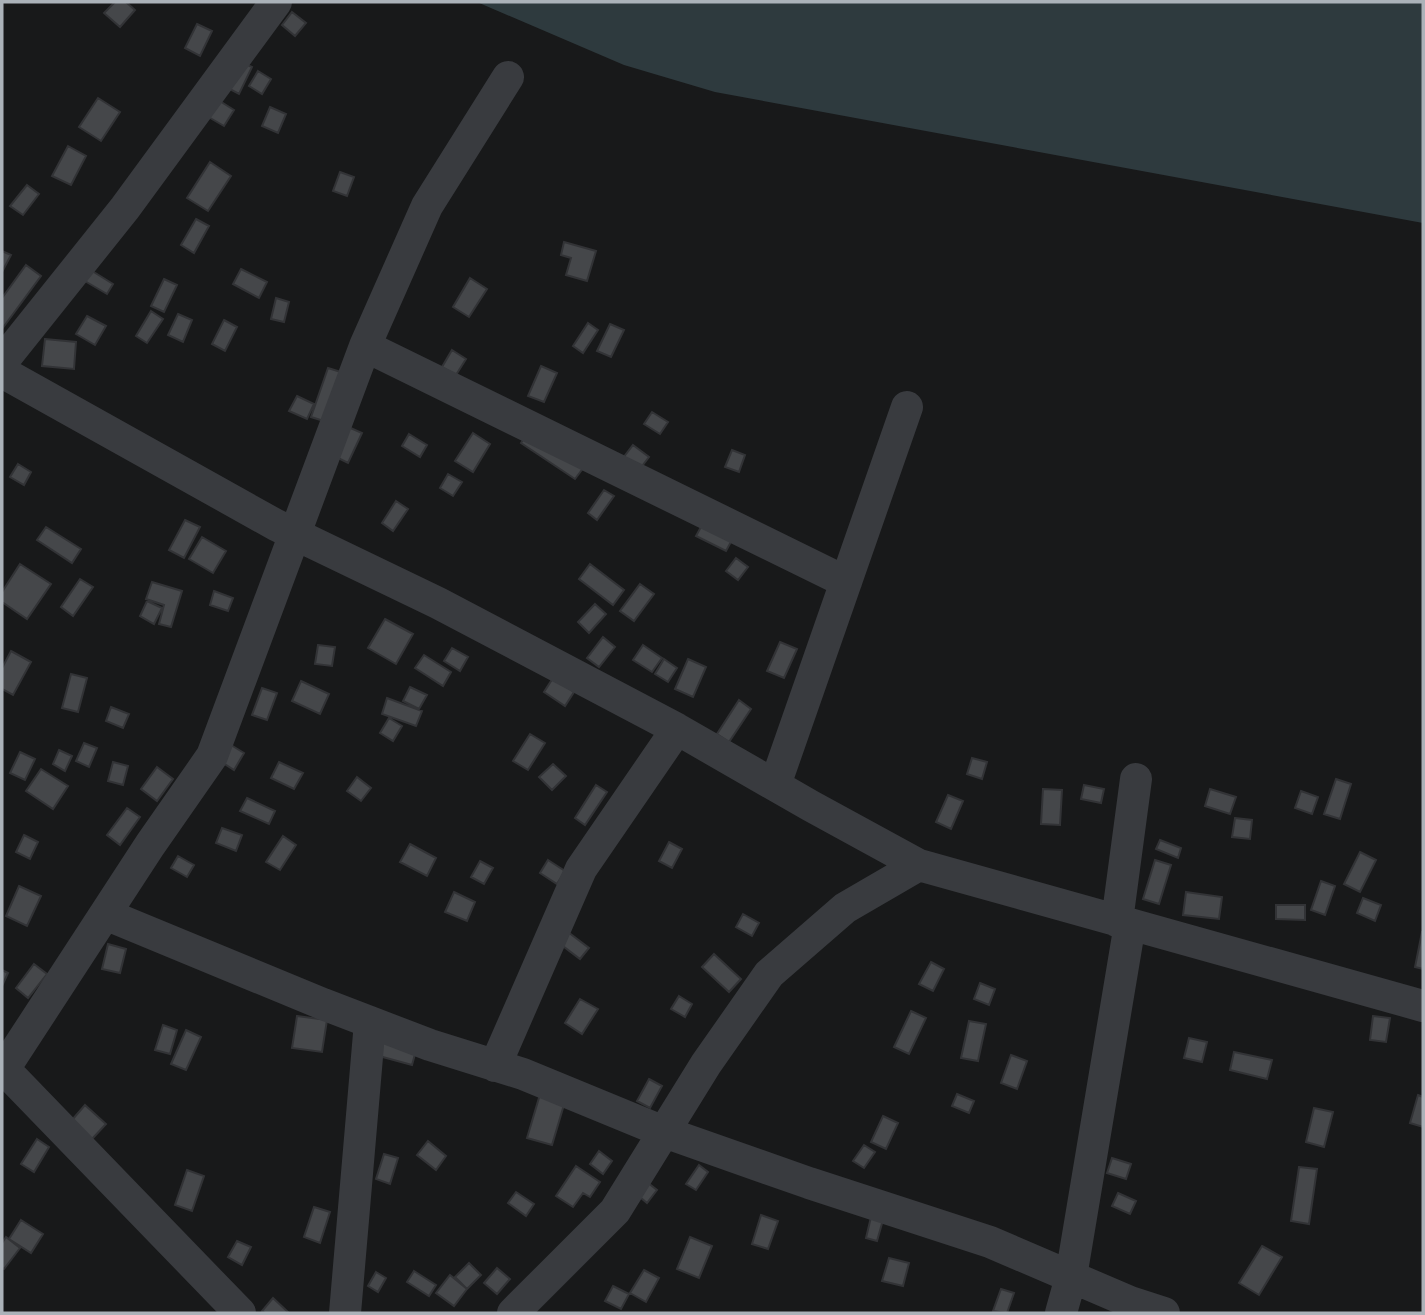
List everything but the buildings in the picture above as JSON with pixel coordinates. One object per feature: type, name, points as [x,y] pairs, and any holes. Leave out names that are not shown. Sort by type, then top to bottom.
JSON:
[{"type":"street","points":[[2,362],[125,208],[276,2]]},
{"type":"street","points":[[240,1313],[3,1068],[212,756],[365,346],[427,206],[508,77]]},
{"type":"street","points":[[365,346],[846,582]]},
{"type":"street","points":[[2,372],[296,535],[438,603],[677,729],[919,865],[1423,1006]]},
{"type":"street","points":[[775,785],[907,407]]},
{"type":"street","points":[[495,1066],[580,869],[677,729]]},
{"type":"street","points":[[1061,1313],[1072,1277],[1123,923],[1136,779]]},
{"type":"street","points":[[513,1313],[615,1211],[706,1064],[769,974],[845,908],[919,865]]},
{"type":"street","points":[[105,914],[370,1022],[523,1074],[664,1132],[990,1242],[1130,1302],[1164,1313]]},
{"type":"street","points":[[345,1313],[370,1022]]},
{"type":"shaded area","points":[[477,2],[1423,2],[1423,223],[715,92],[624,65]]}]
